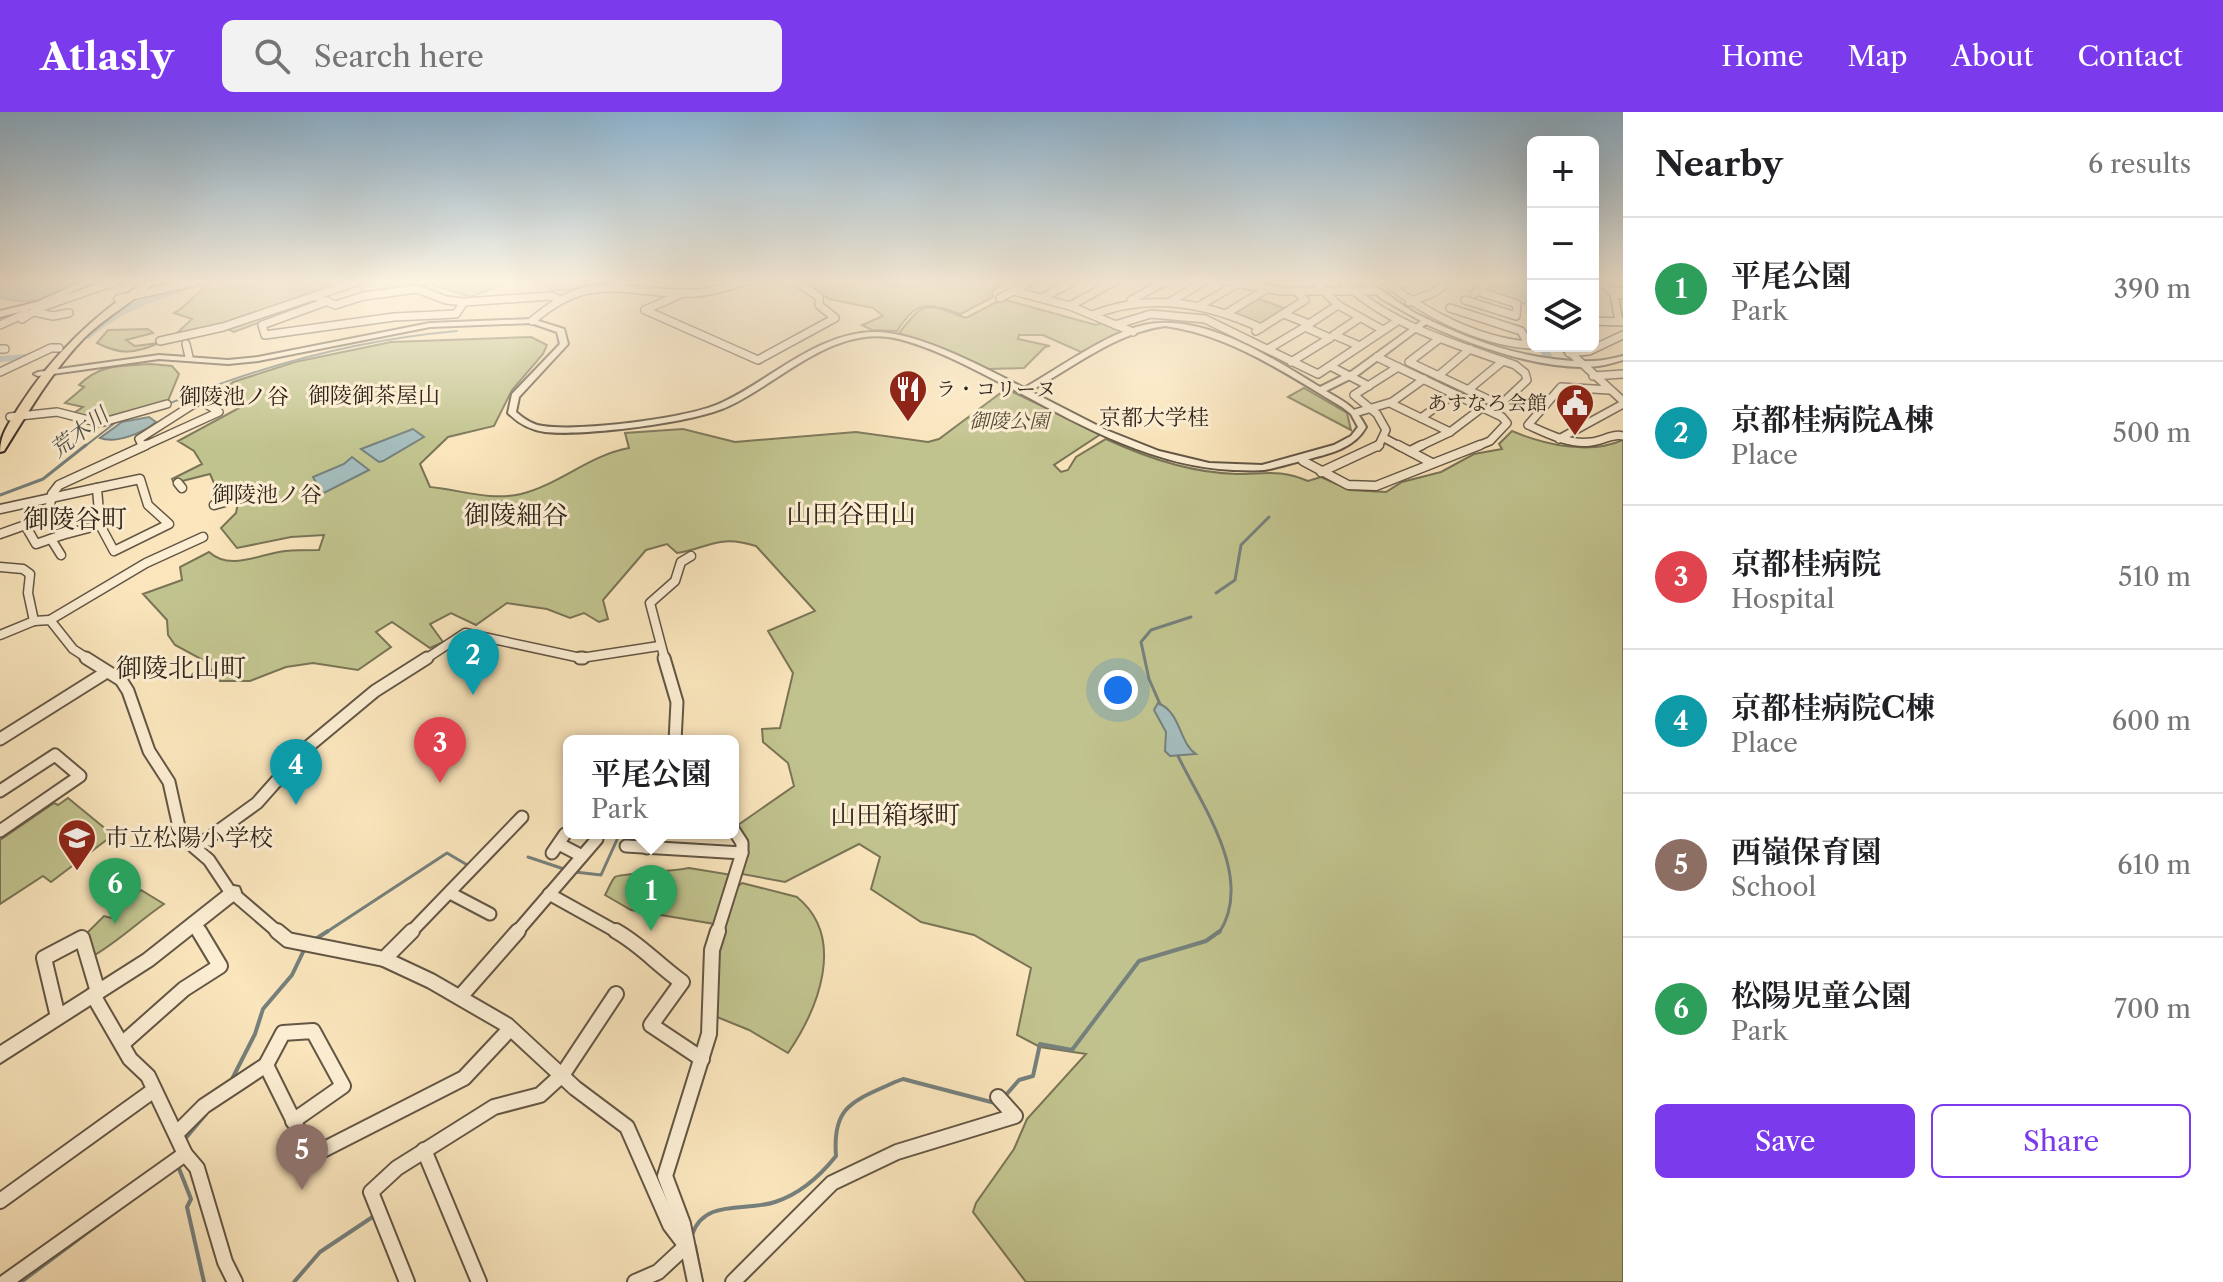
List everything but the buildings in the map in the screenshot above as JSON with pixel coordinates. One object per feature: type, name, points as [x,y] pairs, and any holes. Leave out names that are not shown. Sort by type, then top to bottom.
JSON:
[{"type":"highway","points":[[0,435],[59,348],[76,335]]},
{"type":"highway","points":[[43,374],[80,335]]},
{"type":"highway","points":[[0,448],[14,417]]},
{"type":"street","points":[[160,341],[189,335]]},
{"type":"street","points":[[43,374],[159,357],[244,361],[374,335]]},
{"type":"street","points":[[561,335],[564,337],[561,350],[522,389],[511,405],[512,413],[520,420],[544,429],[661,418],[717,409],[840,341],[869,335]]},
{"type":"street","points":[[701,335],[758,360],[805,335]]},
{"type":"street","points":[[878,335],[900,337],[1139,447],[1176,459],[1246,468],[1303,461],[1358,435],[1362,427],[1355,413],[1215,335]]},
{"type":"street","points":[[1023,392],[1128,335]]},
{"type":"street","points":[[1240,335],[1318,374],[1376,335]]},
{"type":"street","points":[[1230,342],[1249,335]]},
{"type":"street","points":[[1268,349],[1292,335]]},
{"type":"street","points":[[1291,362],[1330,338],[1322,335]]},
{"type":"street","points":[[1335,335],[1360,346]]},
{"type":"street","points":[[1319,391],[1350,376],[1409,335]]},
{"type":"street","points":[[1427,335],[1521,369],[1528,378],[1493,412]]},
{"type":"street","points":[[1463,335],[1528,356],[1579,363],[1623,358]]},
{"type":"street","points":[[1495,335],[1529,345],[1523,335]]},
{"type":"street","points":[[1599,344],[1623,335]]},
{"type":"street","points":[[1439,339],[1409,362],[1500,405]]},
{"type":"street","points":[[186,344],[189,357]]},
{"type":"street","points":[[0,372],[59,348]]},
{"type":"street","points":[[1438,376],[1470,349]]},
{"type":"street","points":[[1559,439],[1623,402],[1569,353],[1573,352]]},
{"type":"street","points":[[1303,461],[1348,485],[1376,486],[1490,441],[1507,423],[1493,412],[1377,357]]},
{"type":"street","points":[[1468,390],[1503,361]]},
{"type":"street","points":[[0,365],[12,366]]},
{"type":"street","points":[[1332,367],[1369,386]]},
{"type":"street","points":[[1321,472],[1366,454],[1384,438],[1386,430],[1376,411],[1354,395],[1398,367]]},
{"type":"street","points":[[1593,376],[1623,374]]},
{"type":"street","points":[[1355,413],[1376,411],[1392,404],[1424,379]]},
{"type":"street","points":[[1609,390],[1561,387],[1528,425],[1559,439],[1597,444],[1617,434],[1623,436]]},
{"type":"street","points":[[1421,418],[1454,394]]},
{"type":"street","points":[[48,517],[51,498],[59,485],[219,412],[200,400],[185,406],[139,439],[142,445]]},
{"type":"street","points":[[14,417],[57,412],[100,423],[167,404]]},
{"type":"street","points":[[1392,404],[1450,432]]},
{"type":"street","points":[[1410,451],[1450,432],[1483,407]]},
{"type":"street","points":[[1384,438],[1432,463]]},
{"type":"street","points":[[0,509],[97,488],[140,479],[148,505],[169,524],[114,551],[100,525],[97,488]]},
{"type":"street","points":[[214,505],[225,502]]},
{"type":"street","points":[[0,534],[48,517],[63,520],[62,535]]},
{"type":"street","points":[[25,525],[36,544],[100,525]]},
{"type":"street","points":[[0,635],[34,621],[50,620],[146,563],[203,537]]},
{"type":"street","points":[[51,539],[61,555]]},
{"type":"street","points":[[676,735],[680,705],[659,646],[650,603],[673,586],[681,572],[681,562],[691,556]]},
{"type":"street","points":[[0,567],[23,569],[30,574],[28,593],[34,621]]},
{"type":"street","points":[[50,620],[73,649],[105,673],[121,680],[128,691],[142,736],[169,782],[181,836],[196,847],[234,892],[288,940],[384,959],[460,997],[510,1029],[575,1088],[627,1127],[670,1225],[686,1246]]},
{"type":"street","points":[[196,847],[257,803],[304,750],[375,691],[465,633],[581,658],[659,646]]},
{"type":"street","points":[[0,739],[105,673]]},
{"type":"street","points":[[0,791],[55,755],[80,776],[0,831]]},
{"type":"street","points":[[384,959],[522,817]]},
{"type":"street","points":[[695,1282],[683,1224],[665,1176],[709,1034],[712,950],[742,853],[739,838]]},
{"type":"street","points":[[460,997],[597,839]]},
{"type":"street","points":[[647,848],[649,839]]},
{"type":"street","points":[[559,844],[582,856]]},
{"type":"street","points":[[626,846],[742,853]]},
{"type":"street","points":[[0,1055],[148,960],[234,892]]},
{"type":"street","points":[[450,893],[490,914]]},
{"type":"street","points":[[549,894],[640,944],[658,965],[682,982],[651,1025],[702,1059]]},
{"type":"street","points":[[122,1044],[184,989],[220,966],[194,922]]},
{"type":"street","points":[[58,1017],[44,958],[82,938],[95,994],[122,1044],[148,1076],[185,1154],[202,1181],[225,1262],[235,1282]]},
{"type":"street","points":[[407,1282],[371,1192],[424,1150],[494,1107],[540,1095],[563,1074],[616,994]]},
{"type":"street","points":[[266,1065],[311,1156],[349,1132],[421,1103],[468,1077],[510,1029]]},
{"type":"street","points":[[177,1133],[204,1106],[266,1065],[283,1033],[313,1031],[343,1086],[293,1121]]},
{"type":"street","points":[[0,1201],[154,1090]]},
{"type":"street","points":[[733,1282],[832,1183],[897,1152],[1015,1116],[1001,1101]]},
{"type":"street","points":[[424,1150],[479,1282]]},
{"type":"street","points":[[5,1282],[185,1154]]},
{"type":"street","points":[[635,1282],[658,1272],[686,1246]]},
{"type":"green space","points":[[104,335],[147,335],[126,340],[135,346],[159,343],[128,352],[97,343]]},
{"type":"green space","points":[[903,335],[1116,335],[1083,353],[1043,335],[1019,335],[1018,339],[1050,346],[1045,347],[1024,368],[986,369]]},
{"type":"green space","name":"御陵公園","points":[[531,337],[547,345],[512,390],[494,426],[448,437],[420,464],[430,487],[487,496],[521,494],[549,484],[601,457],[629,448],[625,433],[683,429],[735,442],[856,432],[928,442],[939,439],[1006,389],[1101,434],[1054,465],[1061,472],[1068,470],[1076,457],[1106,439],[1153,458],[1203,471],[1281,474],[1308,481],[1321,477],[1350,490],[1386,492],[1402,482],[1441,472],[1474,454],[1502,449],[1499,444],[1512,431],[1568,446],[1596,447],[1623,440],[1623,1282],[1026,1282],[973,1212],[1014,1149],[1027,1119],[1086,1054],[1040,1047],[1017,1035],[1031,968],[974,935],[921,922],[871,889],[880,857],[859,844],[785,882],[742,874],[748,840],[739,824],[794,786],[788,763],[763,742],[762,729],[780,728],[793,673],[768,631],[815,611],[756,546],[732,541],[677,553],[667,544],[646,550],[603,600],[608,619],[599,622],[584,613],[570,618],[547,609],[507,603],[476,625],[451,613],[430,624],[443,642],[430,648],[392,622],[376,632],[391,647],[358,670],[313,663],[286,667],[250,681],[220,681],[203,660],[175,645],[168,635],[167,620],[143,594],[182,580],[180,567],[209,552],[227,561],[236,561],[276,552],[319,550],[324,535],[291,537],[237,548],[221,528],[236,513],[238,502],[221,499],[210,474],[174,483],[172,479],[202,464],[194,451],[178,441],[239,408],[220,393],[233,382],[295,362],[391,342]]},
{"type":"green space","points":[[172,366],[179,374],[168,401],[97,420],[74,413],[83,407],[65,403],[84,387],[79,385],[95,373],[111,367]]},
{"type":"green space","points":[[1304,388],[1347,413],[1351,430],[1288,397]]},
{"type":"green space","points":[[68,798],[113,835],[51,882],[43,876],[0,904],[0,840],[54,803],[58,805]]},
{"type":"green space","points":[[689,868],[732,875],[715,924],[631,910],[605,895],[615,877]]},
{"type":"green space","points":[[742,883],[797,897],[812,914],[821,932],[824,953],[817,995],[788,1053],[749,1030],[717,1017],[715,983],[719,951],[737,887]]},
{"type":"green space","points":[[141,890],[164,904],[93,956],[85,935],[104,916],[111,918]]},
{"type":"water","points":[[149,417],[156,422],[137,433],[114,440],[100,438],[122,422]]},
{"type":"water","points":[[413,429],[424,437],[383,461],[379,462],[361,449]]},
{"type":"water","points":[[352,457],[369,470],[322,494],[313,477],[344,464]]},
{"type":"water","points":[[1158,703],[1171,713],[1186,743],[1196,754],[1170,756],[1165,751],[1166,732],[1154,710]]},
{"type":"waterway","name":"荒木川","points":[[168,404],[239,377],[310,356],[423,335]]},
{"type":"waterway","points":[[1545,352],[1548,357]]},
{"type":"waterway","points":[[0,359],[26,357]]},
{"type":"waterway","name":"荒木川","points":[[84,447],[116,422]]},
{"type":"waterway","name":"荒木川","points":[[0,495],[43,479],[86,445]]},
{"type":"waterway","points":[[1216,593],[1235,580],[1241,545],[1269,517]]},
{"type":"waterway","points":[[1160,704],[1149,679],[1141,642],[1151,630],[1191,617]]},
{"type":"waterway","points":[[1178,756],[1211,819],[1228,866],[1231,889],[1229,912],[1220,931]]},
{"type":"waterway","points":[[575,872],[601,875],[617,839]]},
{"type":"waterway","points":[[325,933],[447,853],[469,866]]},
{"type":"waterway","points":[[528,857],[567,870]]},
{"type":"waterway","points":[[314,940],[328,931]]},
{"type":"waterway","points":[[1005,1096],[1019,1080],[1033,1076],[1040,1044],[1072,1050],[1139,961],[1206,941],[1220,931]]},
{"type":"waterway","points":[[230,1083],[255,1034],[263,1009],[292,975],[305,948]]},
{"type":"waterway","points":[[692,1235],[698,1223],[716,1211],[775,1202],[809,1184],[836,1156],[836,1139],[842,1115],[857,1100],[895,1082],[903,1079],[995,1103]]},
{"type":"waterway","points":[[185,1139],[206,1114]]},
{"type":"waterway","points":[[178,1166],[191,1199],[187,1207],[204,1282]]},
{"type":"waterway","points":[[21,1282],[123,1206]]},
{"type":"waterway","points":[[294,1282],[320,1252],[374,1216]]},
{"type":"waterway","points":[[695,1246],[702,1282]]},
{"type":"place","name":"ラ・コリーヌ","points":[[908,423]]},
{"type":"place","name":"あすなろ会館","points":[[1575,437]]},
{"type":"place","name":"京都桂病院A棟","points":[[473,695]]},
{"type":"place","name":"京都桂病院","points":[[440,783]]},
{"type":"place","name":"京都桂病院C棟","points":[[296,805]]},
{"type":"place","name":"市立松陽小学校","points":[[77,872]]},
{"type":"place","name":"松陽児童公園","points":[[115,924]]},
{"type":"place","name":"平尾公園","points":[[651,931]]},
{"type":"place","name":"西嶺保育園","points":[[302,1190]]},
{"type":"district","name":"御陵御茶屋山","points":[[374,395]]},
{"type":"district","name":"御陵池ノ谷","points":[[234,396]]},
{"type":"district","name":"京都大学桂","points":[[1154,417]]},
{"type":"district","name":"御陵池ノ谷","points":[[267,494]]},
{"type":"district","name":"山田谷田山","points":[[851,514]]},
{"type":"district","name":"御陵細谷","points":[[516,515]]},
{"type":"district","name":"御陵谷町","points":[[75,519]]},
{"type":"district","name":"御陵北山町","points":[[181,668]]},
{"type":"district","name":"山田箱塚町","points":[[895,815]]}]
